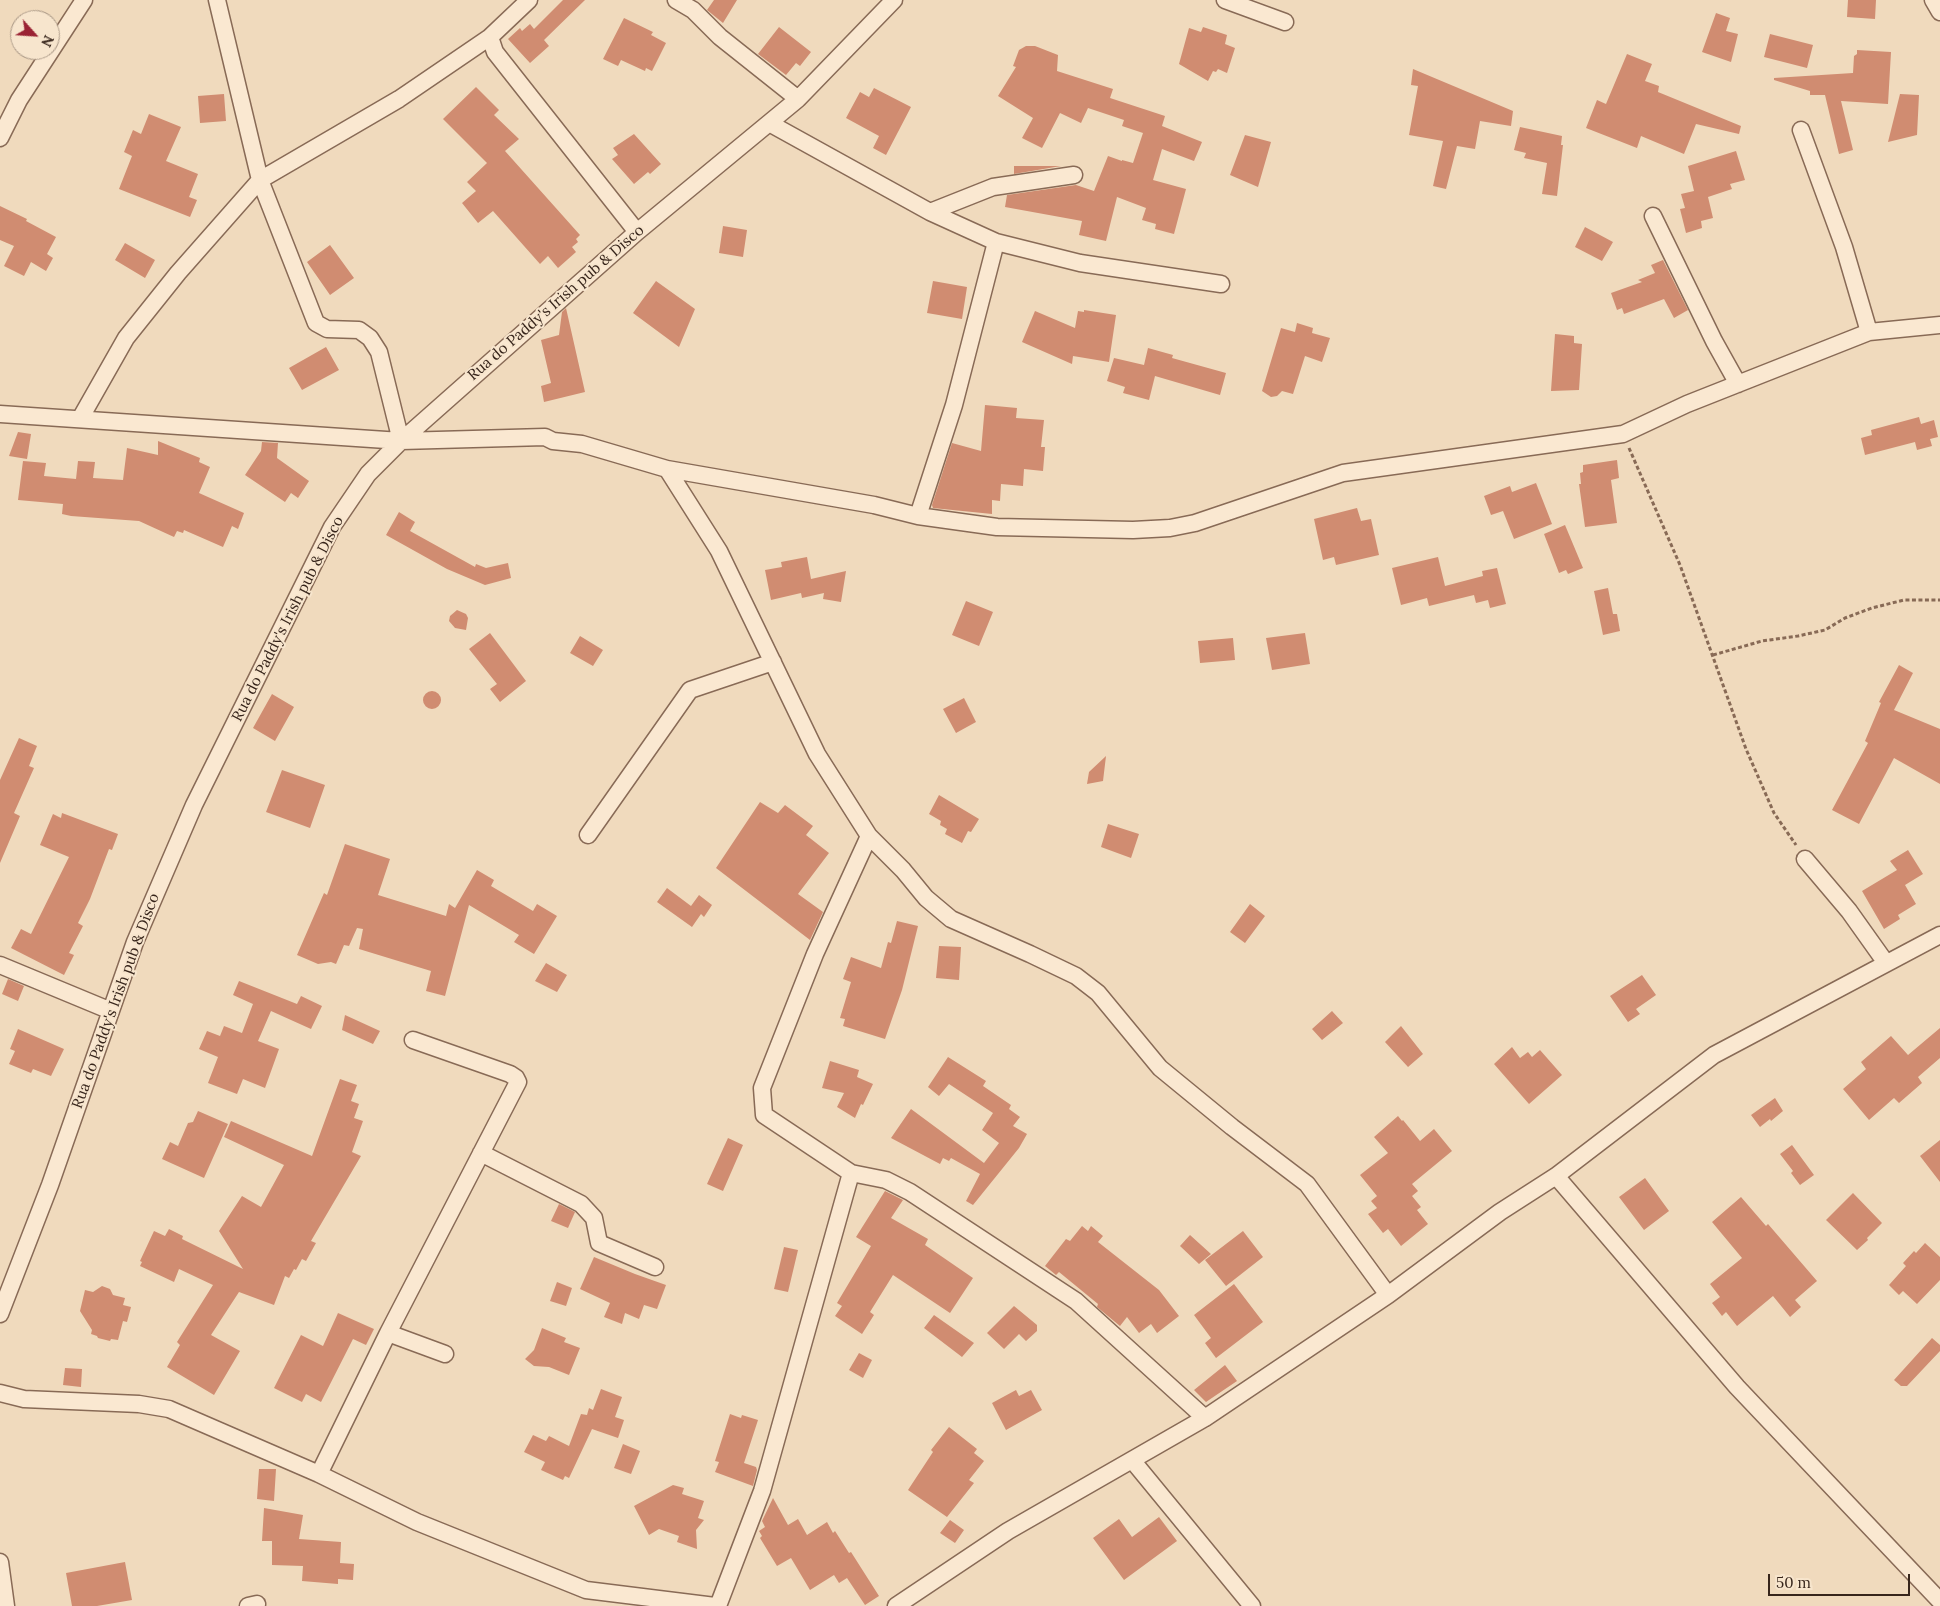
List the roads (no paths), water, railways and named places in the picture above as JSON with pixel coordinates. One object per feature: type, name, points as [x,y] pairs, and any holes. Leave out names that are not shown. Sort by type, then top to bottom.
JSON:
[{"type":"street","points":[[0,138],[19,100],[84,0]]},
{"type":"street","points":[[217,0],[260,180],[316,323],[327,330],[359,330],[370,338],[379,352],[401,441]]},
{"type":"street","points":[[80,419],[126,338],[178,273],[260,180],[399,100],[490,37],[529,0]]},
{"type":"street","points":[[676,0],[693,10],[720,37],[798,99]]},
{"type":"street","name":"Rua do Paddy's Irish pub & Disco","points":[[0,1314],[50,1185],[135,942],[194,805],[332,527],[368,474],[401,441],[637,232],[798,99],[894,0]]},
{"type":"street","points":[[1225,0],[1285,22]]},
{"type":"street","points":[[1933,0],[1940,12]]},
{"type":"street","points":[[490,37],[495,52],[637,232]]},
{"type":"street","points":[[769,123],[930,212],[996,242],[1080,263],[1221,284]]},
{"type":"street","points":[[1800,130],[1844,246],[1869,332]]},
{"type":"street","points":[[930,212],[992,187],[1074,175]]},
{"type":"street","points":[[1653,216],[1714,341],[1738,384]]},
{"type":"street","points":[[918,516],[954,405],[996,242]]},
{"type":"street","points":[[0,414],[401,441],[544,437],[553,441],[582,444],[667,469],[874,505],[918,516],[997,527],[1133,530],[1170,528],[1195,523],[1343,473],[1623,434],[1687,404],[1869,332],[1940,325]]},
{"type":"street","points":[[667,469],[719,551],[817,754],[869,836],[903,870],[926,898],[951,919],[1076,976],[1098,993],[1160,1068],[1232,1127],[1307,1184],[1388,1295]]},
{"type":"street","points":[[588,835],[690,690],[773,662]]},
{"type":"street","points":[[869,836],[814,954],[762,1088],[764,1115],[851,1173],[886,1180],[910,1192],[1076,1301],[1205,1418]]},
{"type":"street","points":[[1805,859],[1849,911],[1886,963]]},
{"type":"street","points":[[896,1606],[1008,1531],[1205,1418],[1388,1295],[1500,1212],[1556,1176],[1714,1055],[1940,935]]},
{"type":"street","points":[[0,965],[111,1011]]},
{"type":"street","points":[[319,1474],[388,1333],[518,1082],[516,1078],[413,1040]]},
{"type":"street","points":[[481,1153],[581,1204],[594,1218],[599,1243],[654,1267]]},
{"type":"street","points":[[0,1393],[24,1399],[139,1404],[169,1409],[319,1474],[417,1522],[586,1590],[716,1606],[762,1491],[851,1173]]},
{"type":"street","points":[[1556,1176],[1737,1387],[1940,1601]]},
{"type":"street","points":[[388,1333],[445,1354]]},
{"type":"street","points":[[1132,1460],[1252,1606]]},
{"type":"street","points":[[0,1562],[6,1606]]}]
